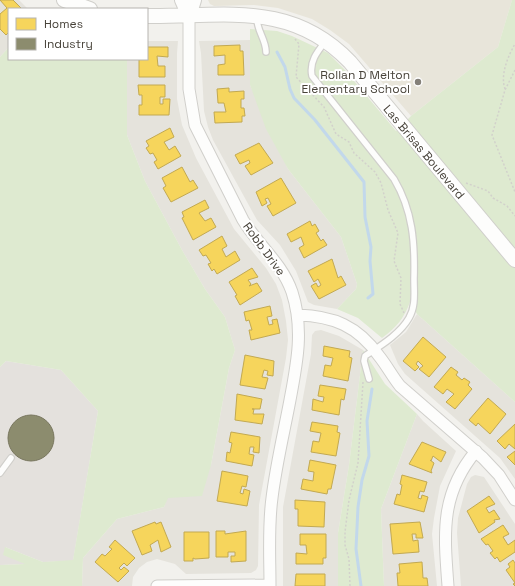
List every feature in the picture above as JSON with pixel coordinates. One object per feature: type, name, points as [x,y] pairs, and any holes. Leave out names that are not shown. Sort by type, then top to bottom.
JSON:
[{"type":"street","points":[[64,0],[87,8]]},
{"type":"street","name":"Robb Drive","points":[[182,0],[189,16]]},
{"type":"street","name":"Robb Drive","points":[[194,0],[189,16],[189,88],[194,125],[250,231],[280,268],[291,291],[298,315],[299,334],[297,360],[271,508],[270,586]]},
{"type":"street","name":"Las Brisas Boulevard","points":[[148,16],[257,16],[291,22],[326,40],[350,62],[515,260]]},
{"type":"street","points":[[298,315],[321,316],[339,322],[362,336],[375,350],[400,386],[491,465],[515,500]]},
{"type":"street","points":[[448,586],[444,531],[447,506],[458,476],[476,451]]},
{"type":"street","points":[[157,586],[270,586]]},
{"type":"lane","points":[[257,16],[257,25],[266,44],[266,52]]},
{"type":"lane","points":[[326,40],[312,60],[312,76],[394,179],[404,196],[414,235],[414,300],[409,319],[397,332],[365,356],[369,379]]},
{"type":"lane","points":[[0,473],[11,458]]},
{"type":"path","points":[[290,37],[294,38],[299,44],[296,77],[324,107],[328,113],[332,130],[349,142],[354,152],[375,172],[381,183],[388,210],[398,233],[394,261],[401,278],[400,304],[403,312],[409,319]]},
{"type":"path","points":[[505,90],[503,83],[507,60],[515,44]]},
{"type":"path","points":[[515,70],[505,90],[492,135],[515,192]]},
{"type":"path","points":[[453,186],[466,183],[488,191],[494,198],[507,206],[515,216]]},
{"type":"path","points":[[350,586],[349,559],[345,545],[345,532],[349,500],[358,463],[362,384],[366,366]]},
{"type":"shaded area","points":[[0,0],[19,0],[27,8],[8,8],[8,48],[0,57]]},
{"type":"shaded area","name":"Rollan D Melton Elementary School","points":[[208,0],[512,0],[498,47],[411,116],[349,44],[312,19],[278,8],[254,5],[214,6],[210,4]]},
{"type":"shaded area","points":[[250,40],[250,85],[288,169],[341,237],[357,284],[356,289],[337,309],[314,305],[308,302],[296,271],[280,245],[257,220],[213,140],[208,127],[204,111],[199,41]]},
{"type":"shaded area","points":[[148,41],[178,41],[177,99],[182,125],[196,158],[234,229],[266,268],[276,284],[282,300],[286,321],[288,340],[286,358],[259,505],[258,566],[256,570],[251,573],[186,574],[175,564],[157,559],[147,562],[139,568],[133,577],[132,586],[82,586],[83,558],[117,519],[164,507],[167,498],[211,465],[229,368],[235,350],[225,317],[205,289],[182,250],[145,181],[127,135],[127,60],[148,60]]},
{"type":"shaded area","points":[[417,314],[515,402],[515,479],[500,458],[405,374],[398,364],[390,345],[406,332]]},
{"type":"shaded area","points":[[321,330],[339,336],[363,350],[349,465],[338,533],[338,586],[283,586],[283,507],[311,354],[312,335],[315,331]]},
{"type":"shaded area","points":[[6,361],[61,370],[98,411],[73,561],[43,562],[5,547],[26,564],[0,565],[0,367]]},
{"type":"shaded area","points":[[417,414],[456,451],[440,486],[434,518],[432,534],[437,586],[384,586],[381,509]]},
{"type":"shaded area","points":[[475,475],[484,477],[515,524],[515,586],[461,586],[457,533],[458,518],[467,484],[471,477]]},
{"type":"green space","points":[[512,0],[515,0],[515,402],[417,314],[410,302],[399,322],[382,338],[358,318],[337,309],[356,289],[357,284],[341,237],[288,169],[266,129],[250,85],[250,29],[277,31],[292,36],[328,53],[344,69],[396,131],[411,116],[498,47]]},
{"type":"green space","points":[[8,48],[8,60],[127,60],[127,135],[145,181],[182,250],[205,289],[225,317],[235,350],[229,368],[211,465],[202,496],[168,498],[164,507],[117,519],[83,558],[82,586],[0,586],[0,565],[25,564],[3,555],[5,547],[43,562],[73,560],[98,411],[61,370],[6,361],[0,367],[0,57]]},
{"type":"green space","points":[[363,350],[385,384],[417,414],[381,509],[384,586],[338,586],[338,533],[349,465]]},
{"type":"building: Homes","points":[[0,0],[13,0],[21,8],[8,8],[8,33],[6,35],[0,29],[0,14],[7,8]]},
{"type":"building: Homes","points":[[240,45],[240,51],[243,51],[244,75],[218,75],[218,65],[225,64],[225,55],[214,56],[214,46]]},
{"type":"building: Homes","points":[[148,47],[168,47],[168,57],[157,56],[158,66],[165,66],[165,77],[139,77],[139,60],[148,60]]},
{"type":"building: Homes","points":[[138,85],[165,85],[165,97],[160,97],[160,104],[163,104],[163,99],[170,99],[169,115],[139,115],[139,105],[142,105],[142,95],[139,95]]},
{"type":"building: Homes","points":[[229,88],[229,92],[244,91],[244,99],[241,99],[241,108],[244,108],[245,116],[242,116],[242,122],[215,123],[214,112],[226,112],[224,103],[218,103],[217,89]]},
{"type":"building: Homes","points":[[170,128],[174,137],[164,142],[169,150],[175,146],[181,156],[158,169],[154,162],[157,160],[153,153],[150,154],[146,148],[149,146],[146,141]]},
{"type":"building: Homes","points":[[259,143],[273,163],[251,175],[245,166],[250,163],[249,160],[240,164],[235,155]]},
{"type":"building: Homes","points":[[182,167],[190,182],[193,180],[198,188],[171,202],[163,188],[166,186],[162,178]]},
{"type":"building: Homes","points":[[281,178],[296,203],[273,216],[267,206],[271,204],[268,198],[265,199],[267,203],[262,206],[256,192]]},
{"type":"building: Homes","points":[[205,200],[209,208],[199,213],[205,221],[211,218],[216,227],[193,240],[182,218],[184,217],[182,212]]},
{"type":"building: Homes","points":[[310,221],[312,226],[315,224],[319,231],[316,233],[321,241],[323,239],[327,245],[304,258],[299,248],[304,245],[301,237],[291,242],[287,234]]},
{"type":"building: Homes","points":[[222,236],[227,246],[222,249],[226,257],[235,251],[240,260],[217,274],[214,269],[212,271],[208,264],[211,263],[206,255],[203,256],[199,250]]},
{"type":"building: Homes","points":[[332,259],[338,278],[341,276],[346,285],[319,299],[311,286],[316,283],[318,287],[321,285],[318,279],[314,282],[308,271]]},
{"type":"building: Homes","points":[[252,268],[258,277],[248,280],[251,284],[249,286],[257,283],[262,291],[240,305],[235,296],[237,295],[229,282]]},
{"type":"building: Homes","points":[[270,306],[272,316],[267,317],[269,325],[273,324],[272,320],[277,319],[280,333],[251,340],[249,330],[252,330],[249,320],[246,321],[244,312]]},
{"type":"building: Homes","points":[[423,337],[446,357],[429,377],[419,369],[423,366],[418,361],[416,364],[419,367],[415,371],[403,361]]},
{"type":"building: Homes","points":[[324,346],[350,351],[349,357],[352,358],[348,381],[323,376],[325,365],[331,366],[333,358],[323,356]]},
{"type":"building: Homes","points":[[245,355],[274,361],[273,376],[267,375],[268,371],[264,370],[262,377],[268,378],[265,389],[240,385]]},
{"type":"building: Homes","points":[[451,367],[458,372],[456,375],[462,380],[464,378],[470,382],[468,385],[472,389],[455,409],[446,402],[454,394],[447,389],[443,394],[434,387]]},
{"type":"building: Homes","points":[[320,385],[346,389],[344,400],[341,399],[339,415],[312,410],[313,399],[323,402],[324,397],[318,396]]},
{"type":"building: Homes","points":[[237,394],[262,399],[260,409],[254,409],[253,414],[264,414],[262,424],[235,420]]},
{"type":"building: Homes","points":[[488,398],[506,414],[490,434],[478,423],[476,426],[469,420]]},
{"type":"building: Homes","points":[[312,422],[338,426],[337,432],[340,433],[336,456],[311,452],[313,441],[319,442],[321,433],[310,431]]},
{"type":"building: Homes","points":[[515,424],[515,449],[509,444],[505,449],[497,441]]},
{"type":"building: Homes","points":[[231,432],[260,437],[259,453],[253,452],[254,447],[250,447],[249,454],[254,455],[252,466],[226,461],[227,452],[230,453],[232,443],[229,442]]},
{"type":"building: Homes","points":[[422,442],[446,452],[441,462],[433,456],[431,461],[434,463],[431,471],[432,473],[409,464]]},
{"type":"building: Homes","points":[[515,451],[515,465],[507,457]]},
{"type":"building: Homes","points":[[310,460],[336,465],[331,489],[328,489],[327,494],[301,489],[303,479],[313,481],[314,472],[308,471]]},
{"type":"building: Homes","points":[[222,471],[248,476],[246,487],[242,486],[240,493],[243,494],[244,489],[250,491],[247,506],[217,501]]},
{"type":"building: Homes","points":[[402,475],[427,482],[424,492],[420,491],[418,498],[421,499],[422,495],[428,497],[424,512],[394,504],[397,494],[400,495]]},
{"type":"building: Homes","points":[[489,496],[495,504],[486,508],[489,513],[494,510],[500,519],[494,520],[495,522],[479,533],[467,511]]},
{"type":"building: Homes","points":[[295,500],[325,502],[324,527],[298,526],[298,509],[295,509]]},
{"type":"building: Homes","points":[[155,522],[156,524],[161,522],[171,547],[161,552],[158,540],[150,545],[152,551],[142,555],[132,531]]},
{"type":"building: Homes","points":[[420,522],[423,538],[416,538],[416,534],[412,534],[413,541],[418,540],[419,552],[393,554],[390,524]]},
{"type":"building: Homes","points":[[503,525],[509,534],[503,537],[508,545],[515,540],[515,552],[500,562],[497,557],[495,559],[490,553],[493,551],[488,544],[486,545],[481,539]]},
{"type":"building: Homes","points":[[216,531],[225,531],[225,534],[246,531],[246,561],[231,562],[231,556],[235,556],[235,552],[228,552],[228,557],[216,557]]},
{"type":"building: Homes","points":[[184,532],[209,532],[209,558],[193,558],[193,561],[184,561]]},
{"type":"building: Homes","points":[[300,534],[326,534],[326,558],[323,558],[323,564],[296,564],[296,553],[307,554],[306,545],[300,545]]},
{"type":"building: Homes","points":[[115,540],[135,558],[127,566],[124,563],[119,568],[121,570],[124,567],[129,571],[118,582],[95,562],[102,554],[105,556],[112,549],[109,547]]},
{"type":"building: Homes","points":[[513,560],[515,563],[515,583],[506,570],[510,567],[508,564]]},
{"type":"building: Homes","points":[[422,562],[423,578],[427,578],[428,586],[398,586],[397,573],[400,573],[399,564]]},
{"type":"building: Homes","points":[[296,574],[325,574],[325,586],[295,586]]},
{"type":"building: Industry","points":[[31,415],[44,419],[50,425],[54,438],[50,451],[44,457],[31,461],[18,457],[12,451],[8,438],[12,425],[18,419]]},
{"type":"waterway","points":[[277,52],[285,67],[290,89],[294,98],[315,120],[364,182],[365,217],[371,247],[370,261],[373,294],[368,298]]},
{"type":"waterway","points":[[361,586],[356,549],[358,507],[362,480],[369,456],[367,421],[372,389]]},
{"type":"place","name":"Rollan D Melton Elementary School","points":[[418,82]]}]
